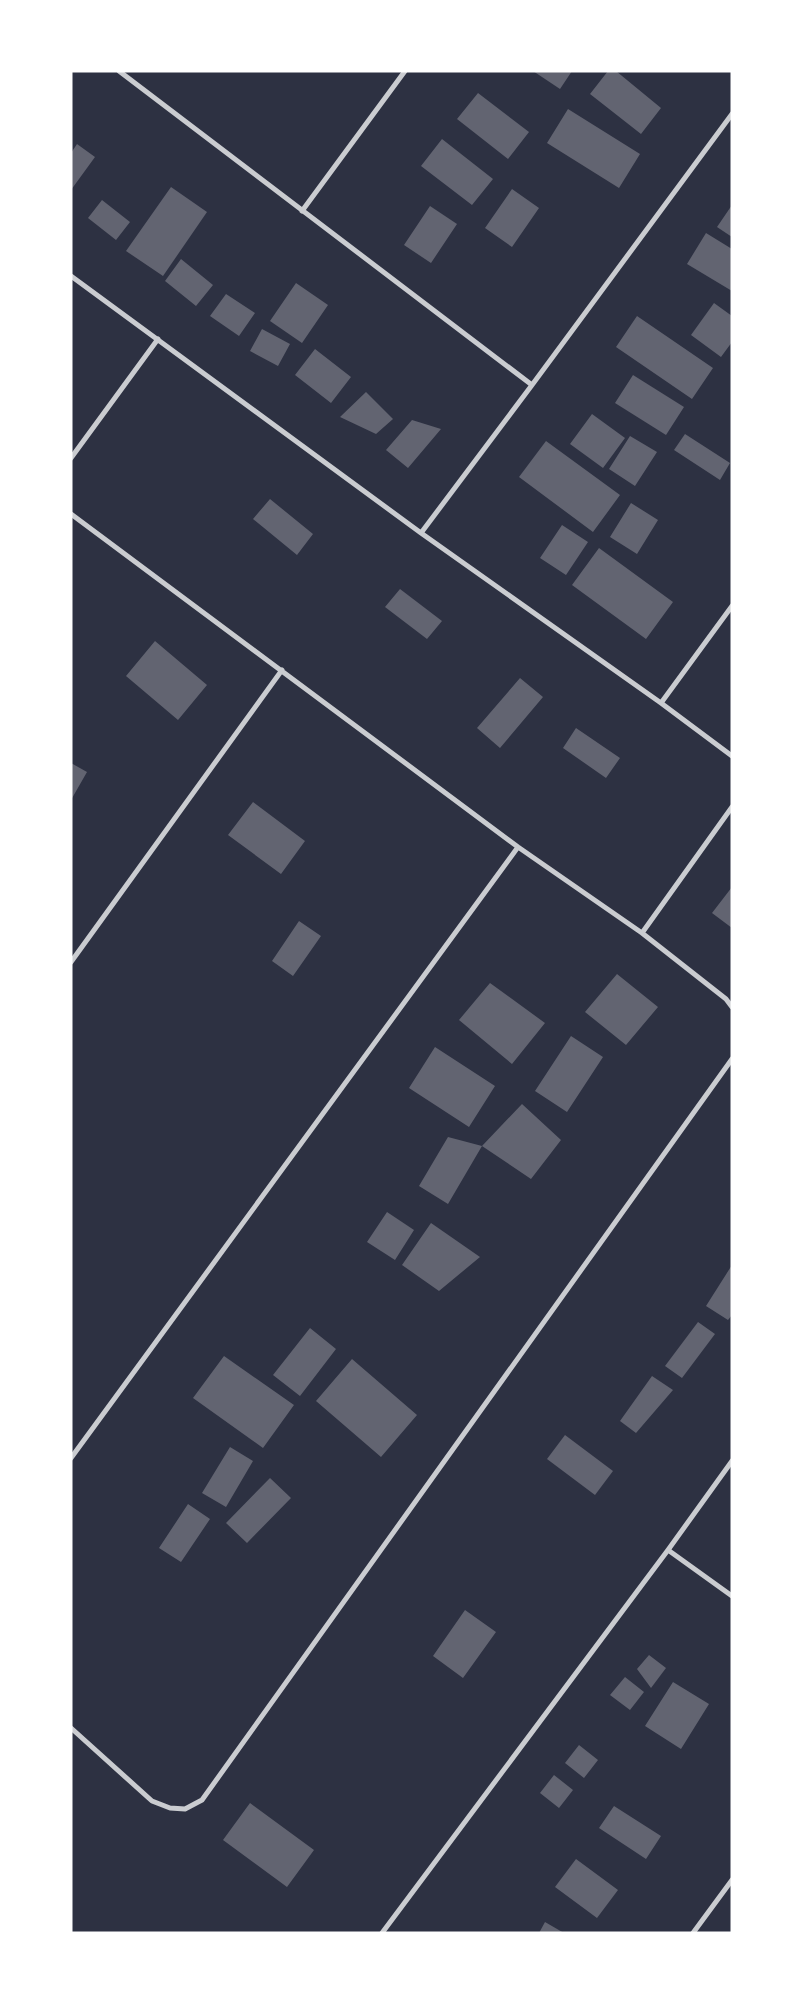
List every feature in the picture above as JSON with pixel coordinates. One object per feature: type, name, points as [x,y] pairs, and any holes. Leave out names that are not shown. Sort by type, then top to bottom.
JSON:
[{"type":"street","points":[[119,71],[532,385]]},
{"type":"street","points":[[302,211],[405,71]]},
{"type":"street","points":[[421,533],[732,114]]},
{"type":"street","points":[[71,276],[421,533],[661,703],[732,756]]},
{"type":"street","points":[[71,458],[158,339]]},
{"type":"street","points":[[71,514],[518,847],[642,933],[726,999],[732,1007]]},
{"type":"street","points":[[661,703],[732,606]]},
{"type":"street","points":[[71,962],[282,670]]},
{"type":"street","points":[[642,933],[732,807]]},
{"type":"street","points":[[71,1458],[518,847]]},
{"type":"street","points":[[71,1728],[152,1801],[170,1808],[185,1809],[202,1800],[732,1059]]},
{"type":"street","points":[[382,1933],[668,1550],[732,1461]]},
{"type":"street","points":[[668,1550],[732,1596]]},
{"type":"street","points":[[693,1933],[732,1880]]},
{"type":"building","points":[[533,71],[572,71],[560,89]]},
{"type":"building","points":[[608,71],[616,71],[661,108],[641,134],[590,94]]},
{"type":"building","points":[[478,93],[529,132],[508,159],[457,119]]},
{"type":"building","points":[[568,109],[640,154],[619,188],[547,143]]},
{"type":"building","points":[[442,139],[493,179],[472,205],[421,166]]},
{"type":"building","points":[[77,144],[95,157],[71,190],[71,153]]},
{"type":"building","points":[[171,187],[207,212],[163,276],[126,251]]},
{"type":"building","points":[[512,189],[539,208],[512,247],[485,228]]},
{"type":"building","points":[[102,200],[130,222],[116,240],[88,218]]},
{"type":"building","points":[[732,205],[732,237],[717,227]]},
{"type":"building","points":[[430,206],[457,224],[431,263],[404,245]]},
{"type":"building","points":[[706,233],[732,249],[732,291],[687,264]]},
{"type":"building","points":[[181,259],[213,285],[196,306],[165,281]]},
{"type":"building","points":[[296,283],[328,305],[302,343],[270,321]]},
{"type":"building","points":[[226,294],[255,313],[239,336],[210,316]]},
{"type":"building","points":[[714,303],[732,316],[732,342],[721,357],[691,335]]},
{"type":"building","points":[[637,316],[713,368],[692,399],[616,347]]},
{"type":"building","points":[[262,329],[290,344],[278,366],[250,351]]},
{"type":"building","points":[[315,349],[351,377],[331,403],[295,375]]},
{"type":"building","points":[[633,375],[684,407],[666,435],[615,403]]},
{"type":"building","points":[[366,392],[393,419],[376,434],[340,417]]},
{"type":"building","points":[[592,414],[625,438],[603,468],[570,444]]},
{"type":"building","points":[[412,420],[441,429],[408,468],[386,450]]},
{"type":"building","points":[[685,434],[730,463],[720,480],[674,450]]},
{"type":"building","points":[[630,436],[657,452],[635,486],[609,469]]},
{"type":"building","points":[[546,441],[620,495],[593,532],[519,477]]},
{"type":"building","points":[[270,499],[313,534],[297,555],[253,519]]},
{"type":"building","points":[[631,503],[658,520],[637,554],[610,537]]},
{"type":"building","points":[[562,525],[588,542],[566,575],[540,558]]},
{"type":"building","points":[[599,548],[673,602],[646,639],[572,585]]},
{"type":"building","points":[[400,589],[442,621],[427,639],[385,607]]},
{"type":"building","points":[[155,641],[207,685],[178,720],[126,676]]},
{"type":"building","points":[[520,678],[543,697],[500,748],[477,728]]},
{"type":"building","points":[[576,728],[620,758],[606,778],[563,748]]},
{"type":"building","points":[[71,763],[87,772],[71,800]]},
{"type":"building","points":[[253,802],[305,841],[281,874],[228,835]]},
{"type":"building","points":[[732,887],[732,928],[712,913]]},
{"type":"building","points":[[299,921],[321,936],[293,976],[272,961]]},
{"type":"building","points":[[617,974],[658,1007],[626,1045],[585,1012]]},
{"type":"building","points":[[490,983],[545,1023],[512,1064],[459,1020]]},
{"type":"building","points":[[571,1036],[603,1057],[567,1112],[535,1091]]},
{"type":"building","points":[[435,1047],[495,1086],[469,1127],[409,1088]]},
{"type":"building","points":[[522,1104],[561,1140],[531,1179],[482,1146]]},
{"type":"building","points":[[448,1137],[482,1146],[448,1204],[419,1186]]},
{"type":"building","points":[[387,1212],[414,1230],[395,1260],[367,1242]]},
{"type":"building","points":[[431,1223],[480,1257],[439,1291],[402,1265]]},
{"type":"building","points":[[732,1265],[732,1315],[728,1320],[706,1306]]},
{"type":"building","points":[[698,1322],[715,1334],[682,1378],[665,1366]]},
{"type":"building","points":[[310,1328],[336,1349],[300,1396],[273,1375]]},
{"type":"building","points":[[224,1356],[294,1405],[263,1448],[193,1398]]},
{"type":"building","points":[[352,1359],[417,1415],[381,1457],[316,1401]]},
{"type":"building","points":[[652,1376],[673,1390],[636,1433],[620,1421]]},
{"type":"building","points":[[565,1435],[613,1471],[595,1495],[547,1459]]},
{"type":"building","points":[[230,1447],[253,1461],[226,1507],[202,1493]]},
{"type":"building","points":[[270,1478],[291,1498],[247,1543],[226,1523]]},
{"type":"building","points":[[188,1504],[210,1519],[181,1562],[159,1548]]},
{"type":"building","points":[[465,1610],[496,1632],[463,1678],[433,1656]]},
{"type":"building","points":[[649,1655],[666,1668],[651,1688],[637,1669]]},
{"type":"building","points":[[625,1677],[644,1692],[630,1710],[610,1695]]},
{"type":"building","points":[[673,1682],[709,1704],[681,1749],[645,1726]]},
{"type":"building","points":[[579,1745],[598,1760],[584,1778],[565,1763]]},
{"type":"building","points":[[554,1775],[573,1790],[559,1808],[540,1793]]},
{"type":"building","points":[[250,1803],[314,1850],[287,1887],[223,1840]]},
{"type":"building","points":[[614,1806],[661,1836],[646,1859],[599,1828]]},
{"type":"building","points":[[576,1859],[618,1890],[597,1918],[555,1887]]},
{"type":"building","points":[[545,1922],[564,1933],[539,1933]]}]
